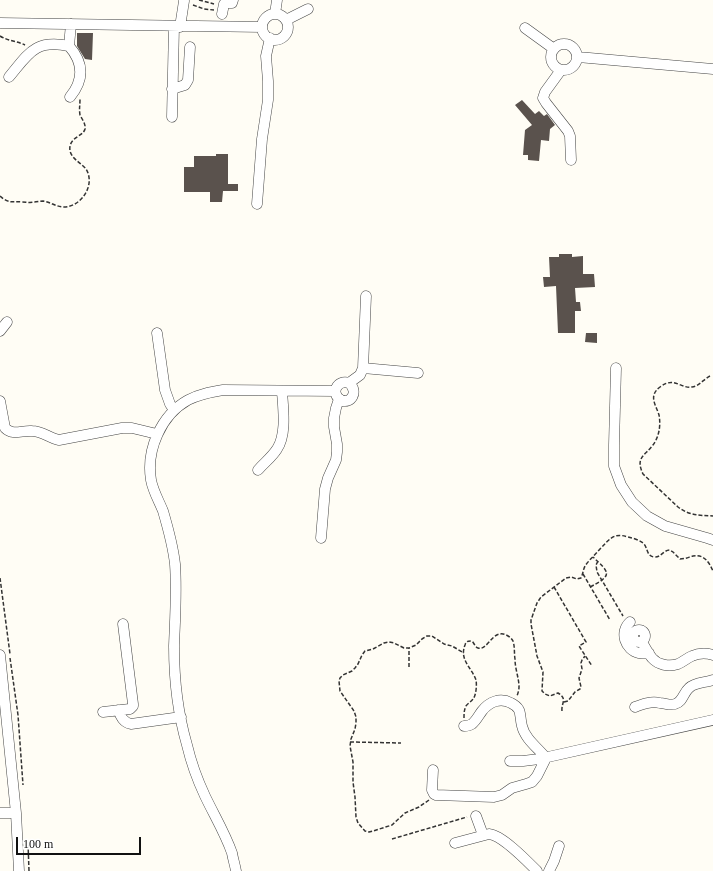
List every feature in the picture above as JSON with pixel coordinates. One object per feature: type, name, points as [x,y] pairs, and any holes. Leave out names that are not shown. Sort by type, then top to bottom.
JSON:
[{"type":"street","points":[[222,10],[225,4],[232,3],[233,0]]},
{"type":"street","points":[[275,14],[277,0]]},
{"type":"street","points":[[172,117],[172,89],[177,27],[184,1]]},
{"type":"street","points":[[286,20],[308,9]]},
{"type":"street","points":[[272,14],[281,16],[286,20],[288,27],[286,34],[277,39],[270,38],[265,34],[262,28],[266,18],[272,14]]},
{"type":"street","points":[[0,23],[262,28]]},
{"type":"street","points":[[69,46],[71,24]]},
{"type":"street","points":[[525,28],[554,49]]},
{"type":"street","points":[[257,204],[262,140],[268,100],[266,56],[270,38]]},
{"type":"street","points":[[566,44],[570,45],[576,50],[578,57],[576,64],[571,69],[564,71],[552,63],[551,56],[554,49],[559,45],[566,44]]},
{"type":"street","points":[[9,77],[25,58],[41,46],[69,46],[75,52],[81,68],[79,84],[70,97]]},
{"type":"street","points":[[172,89],[185,85],[188,80],[190,47]]},
{"type":"street","points":[[578,57],[713,69]]},
{"type":"street","points":[[561,70],[545,92],[543,98],[568,131],[570,136],[570,160]]},
{"type":"street","points":[[321,538],[325,489],[336,460],[337,452],[334,427],[338,395],[336,388],[340,383],[349,383],[360,375],[363,368],[366,296]]},
{"type":"street","points":[[0,331],[7,322]]},
{"type":"street","points":[[157,332],[165,390],[174,410]]},
{"type":"street","points":[[363,368],[418,373]]},
{"type":"street","points":[[616,368],[614,466],[621,485],[632,502],[647,516],[665,526],[713,540]]},
{"type":"street","points":[[236,871],[232,853],[194,770],[186,744],[177,694],[175,670],[175,564],[168,528],[151,481],[150,465],[152,449],[157,434],[164,422],[174,410],[188,400],[205,393],[223,390],[282,391],[338,395],[345,401],[351,399],[354,394],[353,388],[349,383]]},
{"type":"street","points":[[258,470],[277,449],[281,441],[283,433],[282,391]]},
{"type":"street","points":[[0,402],[5,428],[12,433],[34,431],[58,440],[122,428],[132,428],[157,434]]},
{"type":"street","points":[[649,653],[638,653],[629,647],[624,635],[624,631],[629,622],[636,632],[640,631],[644,633],[645,638],[642,642],[658,663],[672,666],[697,654],[713,655]]},
{"type":"street","points":[[103,712],[130,709],[133,704],[123,624]]},
{"type":"street","points":[[0,655],[16,813],[19,871]]},
{"type":"street","points":[[635,707],[651,702],[672,705],[677,704],[681,700],[685,691],[693,685],[713,680]]},
{"type":"street","points":[[464,726],[469,726],[474,723],[486,706],[492,702],[499,700],[507,701],[518,707],[521,713],[522,725],[528,738],[546,758]]},
{"type":"street","points":[[118,710],[124,721],[131,724],[181,718]]},
{"type":"street","points":[[510,761],[546,758],[713,720]]},
{"type":"street","points":[[433,770],[432,790],[434,794],[498,797],[512,788],[532,782],[537,776],[546,758]]},
{"type":"street","points":[[0,813],[16,813]]},
{"type":"street","points":[[476,816],[483,835]]},
{"type":"street","points":[[455,843],[491,834],[516,850],[537,871]]},
{"type":"street","points":[[549,871],[559,846]]},
{"type":"path","points":[[199,0],[222,10]]},
{"type":"path","points":[[184,1],[204,9],[222,10]]},
{"type":"path","points":[[0,36],[7,40],[20,42],[34,50]]},
{"type":"path","points":[[0,196],[9,202],[44,201],[59,207],[68,207],[78,202],[85,194],[89,184],[87,173],[85,168],[72,155],[70,148],[75,138],[85,129],[80,113],[81,91],[79,84]]},
{"type":"path","points":[[710,376],[694,387],[672,383],[662,386],[656,391],[653,399],[660,421],[658,435],[654,444],[641,458],[640,464],[643,474],[684,512],[692,515],[713,516]]},
{"type":"path","points":[[562,712],[564,699],[562,696],[560,694],[548,695],[542,691],[543,672],[531,624],[531,620],[539,600],[566,578],[581,578],[586,564],[612,537],[615,536],[622,535],[643,543],[648,553],[655,557],[670,550],[680,559],[701,556],[708,560],[713,571]]},
{"type":"path","points":[[590,587],[602,581],[606,577],[607,571],[593,557]]},
{"type":"path","points":[[598,561],[596,565],[597,572],[629,622]]},
{"type":"path","points":[[583,574],[610,620]]},
{"type":"path","points":[[554,587],[586,642],[579,646],[592,666]]},
{"type":"path","points":[[464,726],[464,711],[468,703],[475,697],[476,684],[467,665],[464,653],[465,644],[469,641],[472,641],[479,648],[482,648],[493,636],[500,634],[507,635],[512,640],[519,686],[519,692],[513,704]]},
{"type":"path","points":[[439,795],[419,807],[405,813],[392,825],[369,832],[365,831],[358,823],[356,817],[353,782],[353,762],[350,742],[356,728],[356,717],[354,711],[340,691],[339,682],[343,675],[352,672],[365,651],[377,648],[384,643],[394,643],[404,648],[409,648],[416,645],[422,639],[432,636],[444,644],[452,646],[464,653]]},
{"type":"path","points":[[409,648],[409,667]]},
{"type":"path","points":[[564,702],[568,701],[581,687],[579,678],[582,672],[581,663],[585,656]]},
{"type":"path","points":[[350,742],[401,743]]},
{"type":"path","points":[[392,839],[466,817],[476,816]]},
{"type":"building","points":[[77,33],[93,33],[92,60],[85,59],[77,46]]},
{"type":"building","points":[[522,100],[535,114],[539,111],[544,116],[547,114],[555,125],[550,129],[549,141],[541,140],[539,161],[528,160],[528,155],[523,155],[525,130],[532,125],[515,105]]},
{"type":"building","points":[[216,154],[228,154],[228,184],[238,184],[238,191],[223,191],[222,202],[210,202],[210,192],[184,192],[184,167],[194,167],[194,156],[216,156]]},
{"type":"building","points":[[559,254],[572,254],[572,257],[583,256],[583,274],[594,274],[595,287],[575,288],[576,302],[580,302],[581,311],[575,311],[575,333],[558,333],[556,286],[544,287],[543,277],[550,277],[549,257],[559,257]]},
{"type":"building","points":[[586,333],[597,333],[597,343],[585,342]]}]
